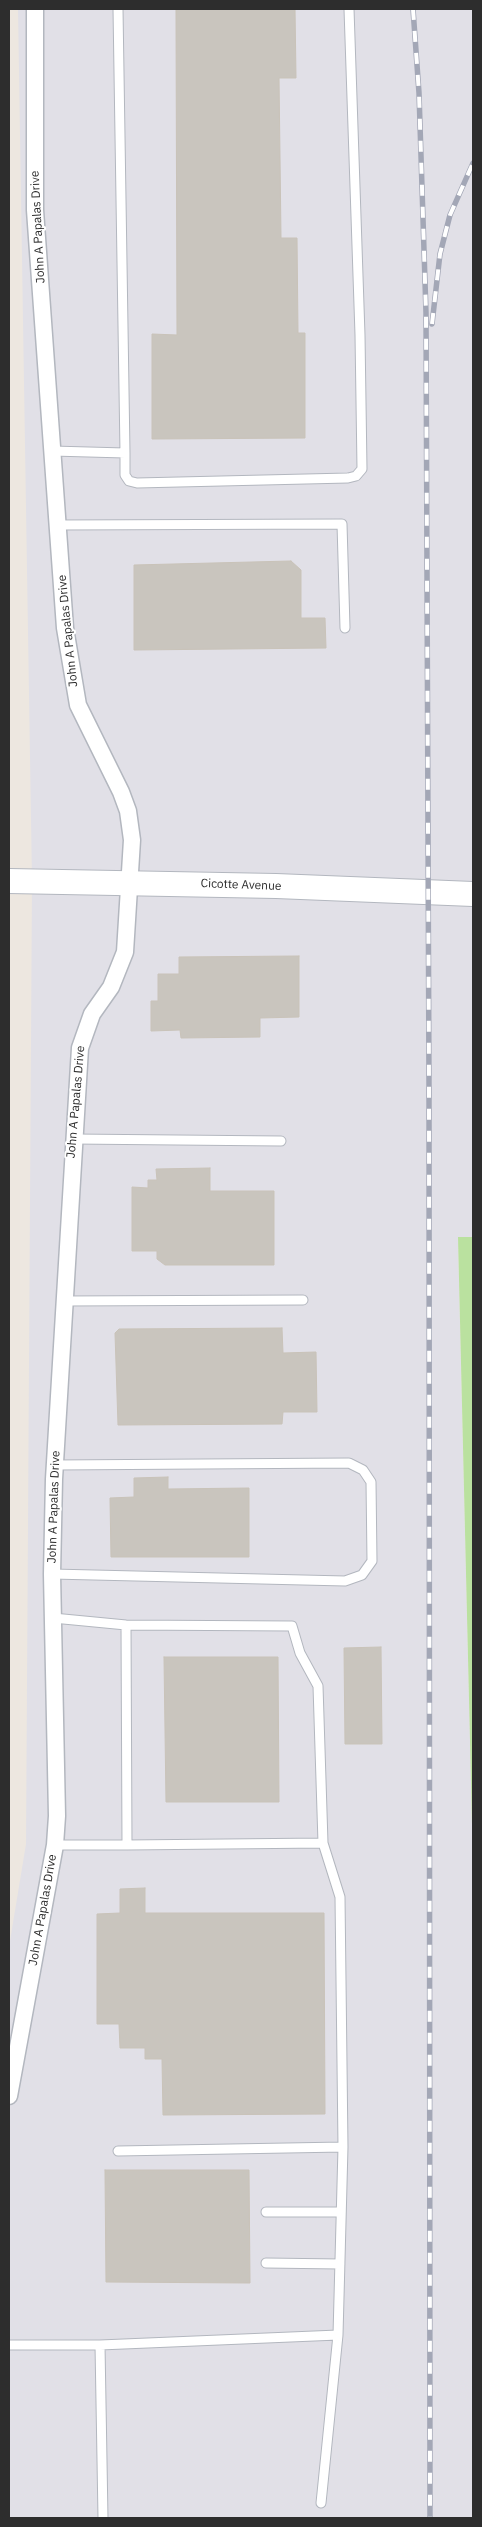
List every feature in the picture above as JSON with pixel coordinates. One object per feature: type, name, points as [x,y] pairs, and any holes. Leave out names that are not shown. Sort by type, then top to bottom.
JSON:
[{"type":"street","name":"John A Papalas Drive","points":[[9,2096],[55,1845],[57,1816],[52,1574],[55,1464],[63,1301],[80,1048],[92,1014],[111,987],[125,952],[132,840],[128,811],[121,792],[78,705],[71,673],[52,451],[35,210],[35,9]]},
{"type":"street","name":"Cicotte Avenue","points":[[12,881],[130,882],[473,894]]},
{"type":"lane","points":[[118,9],[125,475],[129,480],[137,483],[348,478],[356,476],[362,469],[360,335],[349,9]]},
{"type":"lane","points":[[52,451],[125,453]]},
{"type":"lane","points":[[58,525],[342,524],[345,628]]},
{"type":"lane","points":[[73,1139],[281,1141]]},
{"type":"lane","points":[[63,1301],[303,1300]]},
{"type":"lane","points":[[52,1574],[345,1580],[362,1575],[372,1561],[371,1482],[363,1470],[349,1464],[55,1464]]},
{"type":"lane","points":[[53,1618],[126,1625],[292,1626],[300,1653],[318,1686],[322,1843],[340,1897],[343,2147],[338,2335],[321,2503]]},
{"type":"lane","points":[[126,1625],[127,1845]]},
{"type":"lane","points":[[55,1845],[322,1843]]},
{"type":"lane","points":[[118,2151],[343,2147]]},
{"type":"lane","points":[[266,2212],[341,2212]]},
{"type":"lane","points":[[266,2263],[340,2264]]},
{"type":"lane","points":[[9,2345],[100,2346],[338,2335]]},
{"type":"lane","points":[[100,2346],[103,2518]]},
{"type":"shaded area","points":[[18,9],[473,9],[473,1237],[458,1238],[473,1867],[473,2518],[9,2518],[9,1947],[26,1844],[32,881]]},
{"type":"green space","points":[[458,1237],[473,1237],[473,1867]]},
{"type":"building","points":[[176,9],[295,9],[296,78],[279,78],[281,238],[297,238],[298,333],[305,333],[305,438],[152,439],[152,334],[177,335]]},
{"type":"building","points":[[291,561],[301,570],[301,618],[325,618],[326,648],[134,650],[134,565]]},
{"type":"building","points":[[299,956],[299,1017],[260,1018],[260,1037],[181,1038],[180,1030],[151,1031],[151,1001],[158,1001],[158,974],[179,974],[179,957]]},
{"type":"building","points":[[210,1168],[210,1191],[274,1191],[274,1265],[165,1265],[157,1259],[157,1251],[132,1251],[132,1187],[148,1188],[148,1180],[157,1180],[156,1169]]},
{"type":"building","points":[[282,1328],[283,1353],[316,1352],[317,1412],[283,1412],[282,1424],[118,1425],[115,1333],[119,1329]]},
{"type":"building","points":[[168,1477],[168,1489],[249,1488],[249,1557],[111,1557],[110,1498],[134,1497],[134,1478]]},
{"type":"building","points":[[381,1647],[382,1744],[345,1744],[344,1648]]},
{"type":"building","points":[[164,1657],[278,1657],[279,1802],[166,1802]]},
{"type":"building","points":[[145,1888],[145,1913],[324,1913],[325,2114],[163,2115],[162,2059],[145,2059],[145,2048],[120,2048],[119,2024],[97,2024],[97,1914],[120,1913],[120,1889]]},
{"type":"building","points":[[105,2170],[249,2170],[250,2283],[106,2282]]},
{"type":"railway","points":[[413,9],[419,93],[426,313],[429,1085],[430,2518]]},
{"type":"railway","points":[[432,324],[440,254],[450,215],[473,163]]}]
